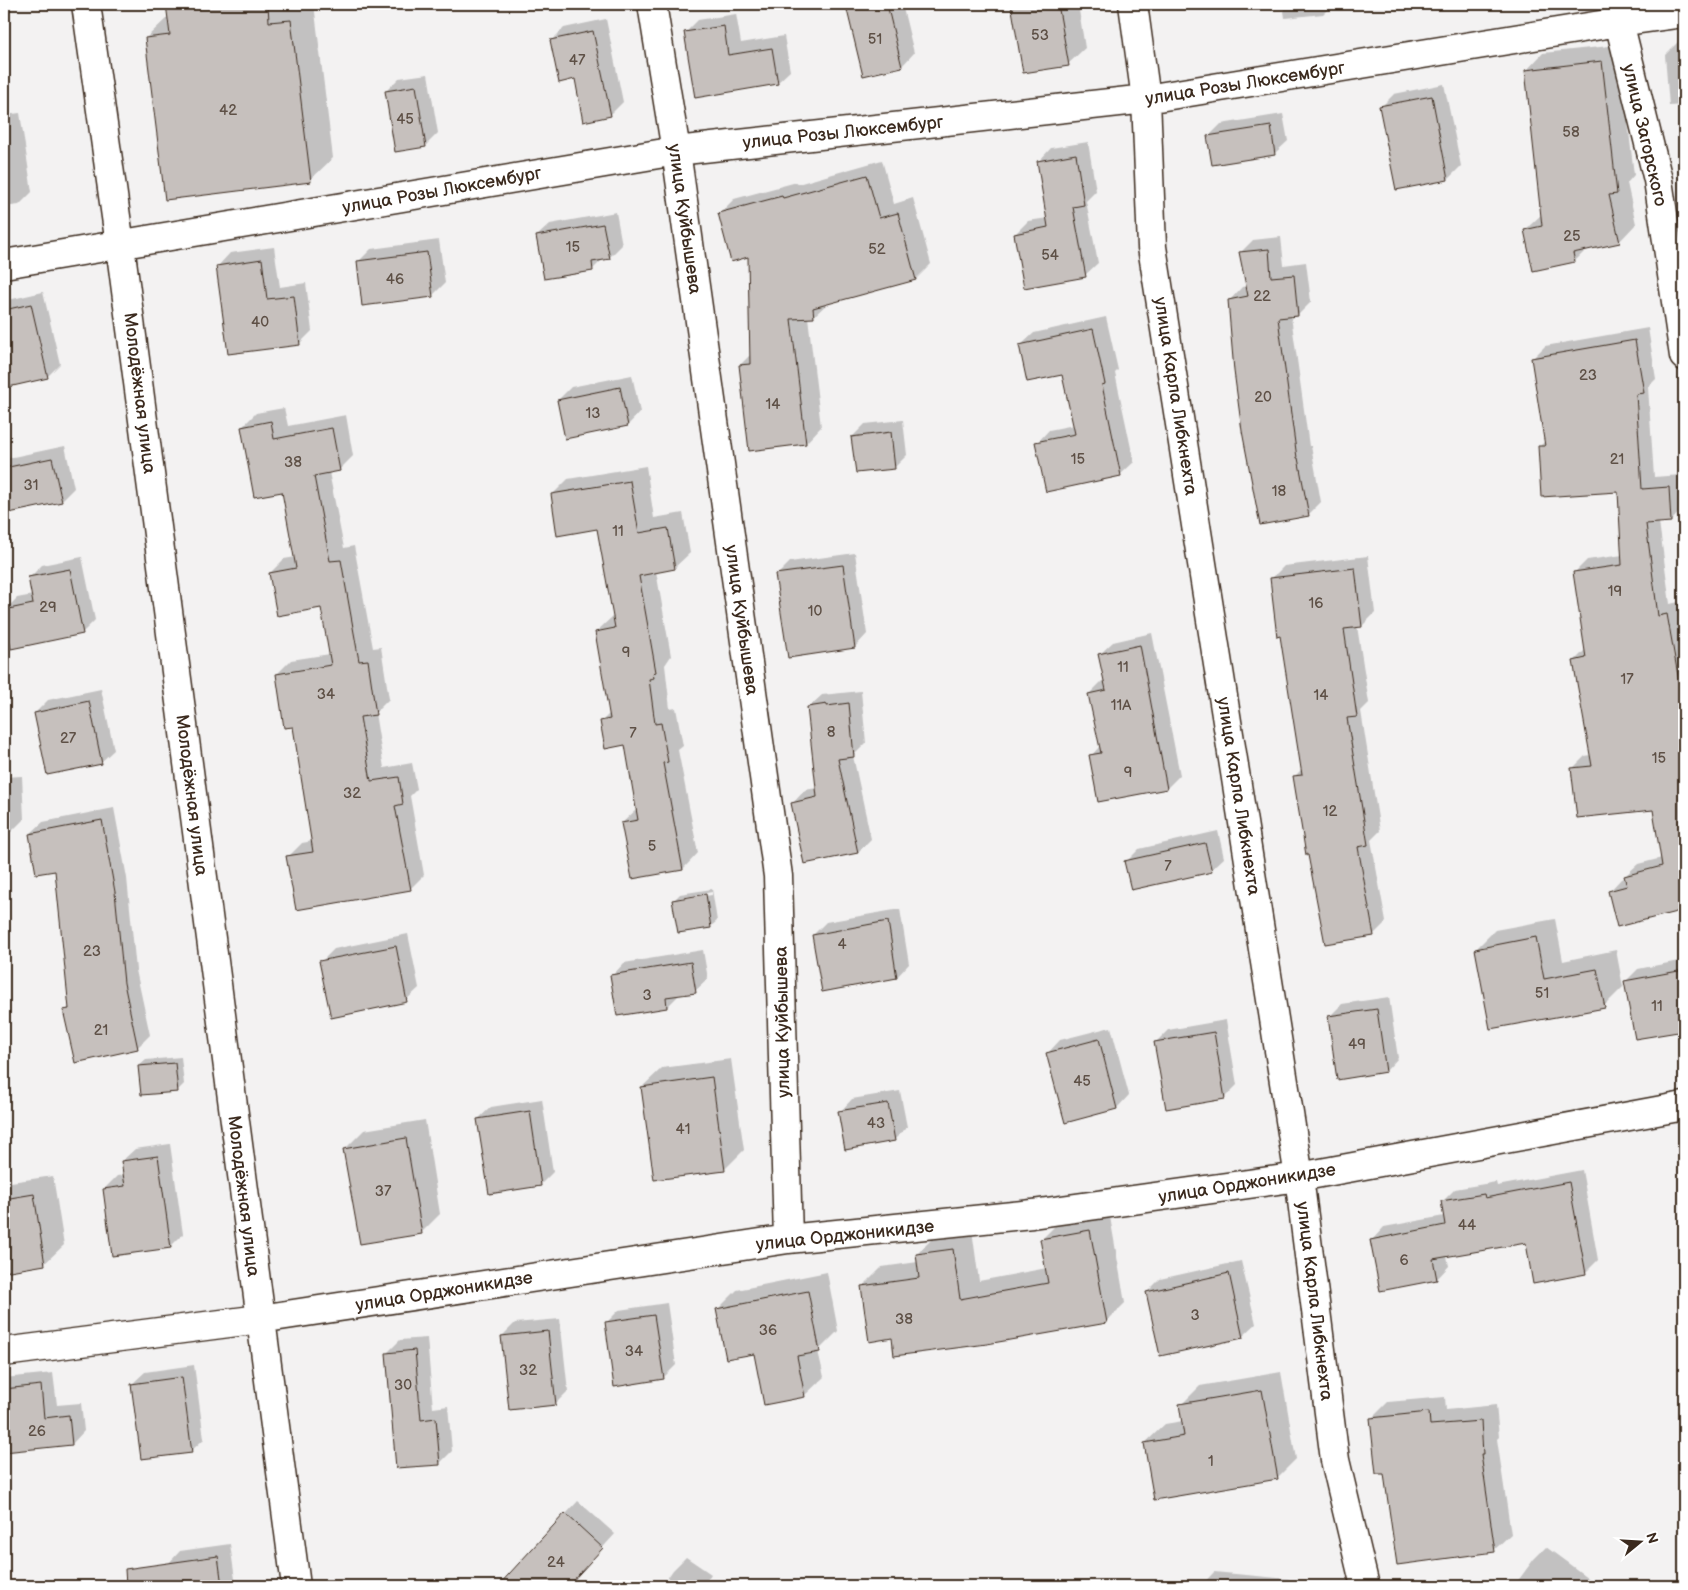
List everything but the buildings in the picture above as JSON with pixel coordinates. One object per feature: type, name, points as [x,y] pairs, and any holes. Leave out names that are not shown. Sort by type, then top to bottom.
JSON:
[{"type":"street","name":"Молодёжная улица","points":[[86,4],[120,245],[296,1586]]},
{"type":"street","name":"улица Куйбышева","points":[[652,4],[676,151],[778,876],[788,1240]]},
{"type":"street","name":"улица Карла Либкнехта","points":[[1133,4],[1146,99],[1152,247],[1299,1177],[1336,1460],[1365,1586]]},
{"type":"street","name":"улица Розы Люксембург","points":[[4,264],[676,151],[1146,99],[1617,13],[1684,13]]},
{"type":"street","name":"улица Загорского","points":[[1617,13],[1658,180],[1684,356]]},
{"type":"street","name":"улица Орджоникидзе","points":[[4,1352],[260,1319],[788,1240],[1032,1214],[1299,1177],[1684,1106]]}]
